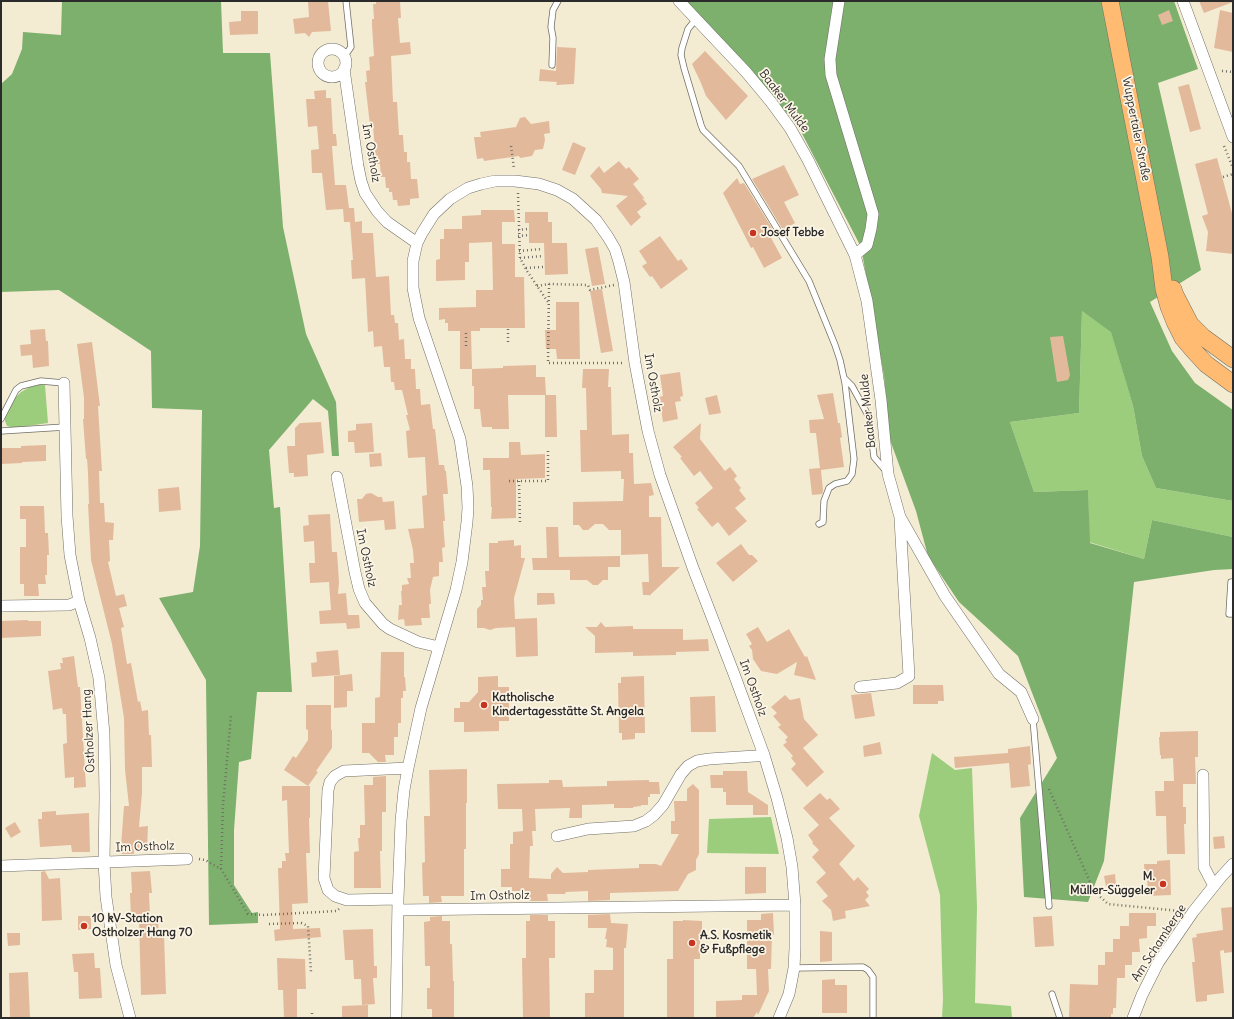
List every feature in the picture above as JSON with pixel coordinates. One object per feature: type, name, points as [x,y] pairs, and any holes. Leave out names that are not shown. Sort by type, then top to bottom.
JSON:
[{"type":"main road","name":"Wuppertaler Straße","points":[[1110,1],[1160,257],[1164,290],[1169,307],[1183,338],[1206,364],[1233,384]]},
{"type":"main road","name":"Wuppertaler Straße","points":[[1160,257],[1172,285],[1174,296],[1190,324],[1203,337],[1233,359]]},
{"type":"street","name":"Baaker Mulde","points":[[679,1],[746,72],[790,128],[808,160],[855,255],[867,300],[881,400],[888,474],[900,517],[909,676],[897,683],[860,687]]},
{"type":"street","points":[[839,1],[830,58],[831,74],[873,214],[867,244],[855,255]]},
{"type":"street","points":[[1183,1],[1233,137]]},
{"type":"street","points":[[344,57],[338,50],[328,49],[320,55],[318,59],[318,64],[322,72],[329,76],[337,76],[344,69]]},
{"type":"street","name":"Im Ostholz","points":[[344,57],[346,61],[344,69],[358,166],[365,193],[374,207],[387,222],[417,243]]},
{"type":"street","name":"Im Ostholz","points":[[396,1018],[401,822],[408,768],[421,708],[456,590],[462,562],[467,522],[467,486],[460,439],[428,347],[414,298],[412,274],[413,261],[417,243],[434,214],[440,207],[458,193],[481,184],[495,181],[515,181],[539,184],[557,190],[573,199],[596,220],[615,249],[624,282],[635,363],[648,431],[660,475],[693,568],[764,755],[787,838],[792,867],[795,905],[795,948],[794,968],[789,994],[779,1018]]},
{"type":"street","name":"Ostholzer Hang","points":[[64,383],[70,555],[79,601],[92,644],[99,678],[104,734],[104,862],[106,898],[115,958],[130,1018]]},
{"type":"street","name":"Im Ostholz","points":[[337,477],[355,572],[359,589],[365,602],[382,624],[390,629],[418,642],[439,647]]},
{"type":"street","name":"Baaker Mulde","points":[[900,517],[945,596],[999,674],[1021,692],[1033,719]]},
{"type":"street","points":[[1,606],[69,605],[79,601]]},
{"type":"street","points":[[557,836],[588,829],[634,826],[646,821],[654,816],[663,805],[681,774],[688,766],[697,761],[764,755]]},
{"type":"street","name":"Im Ostholz","points":[[408,768],[344,770],[335,776],[330,782],[328,790],[324,878],[328,890],[335,896],[347,900],[398,905],[795,905]]},
{"type":"street","points":[[1203,775],[1204,867],[1214,886]]},
{"type":"street","name":"Im Ostholz","points":[[104,862],[187,859]]},
{"type":"street","points":[[1,866],[104,862]]},
{"type":"street","name":"Am Schamberge","points":[[1133,1018],[1142,994],[1158,963],[1194,912],[1233,864]]},
{"type":"lane","name":"Im Ostholz","points":[[344,57],[351,47],[346,1]]},
{"type":"lane","points":[[552,65],[553,38],[551,27],[553,10],[558,1]]},
{"type":"lane","points":[[696,19],[688,28],[681,55],[700,125],[703,130],[739,166],[809,282],[840,360],[845,383],[854,459],[852,474],[847,481],[835,484],[829,488],[824,501],[823,522],[819,524]]},
{"type":"lane","points":[[843,376],[852,386],[869,417],[874,457],[888,474]]},
{"type":"lane","name":"Ostholzer Hang","points":[[1,419],[16,390],[21,386],[41,381],[64,383]]},
{"type":"lane","points":[[1,430],[66,427]]},
{"type":"lane","points":[[1233,582],[1231,582],[1229,614],[1233,614]]},
{"type":"lane","points":[[1033,719],[1049,906]]},
{"type":"lane","points":[[794,968],[863,967],[868,970],[873,977],[873,1018]]},
{"type":"lane","points":[[1052,994],[1060,1018]]},
{"type":"path","points":[[511,146],[515,181]]},
{"type":"path","points":[[1223,177],[1233,174]]},
{"type":"path","points":[[518,194],[518,236],[520,258],[549,303]]},
{"type":"path","points":[[518,230],[528,229]]},
{"type":"path","points":[[518,236],[529,235]]},
{"type":"path","points":[[519,251],[542,249]]},
{"type":"path","points":[[520,258],[543,256]]},
{"type":"path","points":[[526,268],[543,267]]},
{"type":"path","points":[[537,286],[549,284],[588,285],[590,290],[624,282]]},
{"type":"path","points":[[549,284],[548,364],[610,363]]},
{"type":"path","points":[[508,329],[508,344]]},
{"type":"path","points":[[466,332],[466,346]]},
{"type":"path","points":[[509,482],[548,481],[548,449]]},
{"type":"path","points":[[519,481],[520,522]]},
{"type":"path","points":[[221,869],[222,805],[232,716]]},
{"type":"path","points":[[1038,774],[1046,781],[1094,891],[1108,904],[1194,912]]},
{"type":"path","points":[[187,859],[205,860],[221,869],[248,914],[264,915],[337,911],[347,900]]},
{"type":"path","points":[[269,924],[301,923],[308,926],[311,972]]},
{"type":"path","points":[[312,1013],[312,1018]]},
{"type":"green space","points":[[62,1],[221,1],[223,53],[270,53],[283,227],[306,334],[336,402],[339,456],[332,456],[328,411],[313,399],[269,450],[274,508],[280,507],[292,692],[257,692],[251,759],[239,762],[234,830],[234,885],[252,913],[258,912],[258,923],[209,925],[206,680],[159,598],[193,592],[200,546],[202,410],[152,408],[151,351],[59,290],[1,292],[1,84],[12,74],[22,49],[23,32],[61,35]]},
{"type":"green space","points":[[681,1],[1174,1],[1198,69],[1158,83],[1201,270],[1150,302],[1172,351],[1195,383],[1233,410],[1233,501],[1156,488],[1142,456],[1133,406],[1111,332],[1082,311],[1079,413],[1010,422],[1034,492],[1088,490],[1090,543],[1144,559],[1152,520],[1233,537],[1233,569],[1214,570],[1134,582],[1104,861],[1088,902],[1024,897],[1020,818],[1057,758],[1018,656],[959,602],[928,556],[916,511],[890,440],[884,376],[861,247],[797,124]]},
{"type":"green space","points":[[1082,311],[1111,331],[1133,406],[1142,456],[1156,488],[1233,501],[1233,537],[1152,520],[1144,559],[1089,542],[1088,490],[1034,492],[1010,422],[1079,413]]},
{"type":"green space","points":[[45,385],[48,423],[13,428],[7,426],[5,417],[15,398],[21,392],[30,387]]},
{"type":"green space","points":[[932,753],[955,770],[972,768],[977,907],[975,1003],[1011,1006],[1012,1018],[942,1018],[943,999],[940,895],[919,816]]},
{"type":"green space","points":[[771,817],[779,854],[707,853],[709,819]]},
{"type":"building","points":[[308,1],[328,1],[331,31],[312,32],[309,37],[305,33],[295,34],[293,19],[309,17]]},
{"type":"building","points":[[376,1],[400,1],[401,18],[398,18],[400,43],[410,42],[411,54],[391,56],[393,102],[397,102],[399,135],[403,135],[404,152],[407,152],[407,162],[410,162],[411,179],[417,179],[419,198],[410,199],[410,205],[398,206],[397,200],[393,200],[392,192],[389,192],[389,188],[386,188],[385,177],[381,177],[380,164],[376,164],[373,125],[370,125],[365,82],[367,82],[366,71],[370,70],[369,57],[374,56],[372,19],[374,19],[373,4],[376,4]]},
{"type":"building","points":[[1199,1],[1233,1],[1233,2],[1204,13]]},
{"type":"building","points":[[1169,10],[1173,21],[1162,25],[1158,15]]},
{"type":"building","points":[[1220,10],[1233,13],[1233,52],[1214,48]]},
{"type":"building","points":[[241,11],[258,11],[258,34],[230,35],[229,22],[241,21]]},
{"type":"building","points":[[557,47],[576,48],[574,84],[556,85],[557,82],[539,81],[540,69],[556,71]]},
{"type":"building","points":[[705,51],[748,96],[726,120],[706,96],[692,64]]},
{"type":"building","points":[[1189,84],[1201,129],[1190,132],[1178,87]]},
{"type":"building","points":[[326,90],[326,98],[331,98],[333,134],[336,134],[337,146],[332,146],[335,185],[346,185],[349,208],[354,208],[355,222],[362,221],[362,233],[373,233],[376,277],[389,276],[391,315],[394,315],[395,323],[398,323],[399,340],[404,339],[405,359],[411,359],[411,369],[415,369],[416,389],[420,389],[421,405],[430,404],[433,429],[435,429],[439,465],[444,465],[446,471],[448,494],[443,494],[445,547],[442,548],[443,562],[439,562],[439,576],[433,577],[430,590],[430,618],[421,618],[422,625],[405,626],[404,619],[398,620],[399,605],[402,605],[402,585],[409,584],[407,578],[411,578],[410,563],[414,563],[413,550],[408,529],[424,528],[422,496],[427,495],[425,457],[408,458],[406,431],[410,430],[402,390],[395,390],[394,382],[391,382],[390,367],[384,367],[382,346],[374,347],[373,331],[368,332],[365,278],[352,279],[351,260],[353,260],[350,222],[344,222],[343,209],[326,210],[322,173],[312,173],[311,150],[319,149],[317,126],[308,127],[306,99],[315,99],[314,91]]},
{"type":"building","points":[[525,117],[531,124],[549,121],[550,133],[544,134],[545,140],[543,149],[535,150],[532,156],[520,158],[519,156],[484,161],[483,158],[477,159],[474,137],[481,137],[480,132],[516,127],[520,118]]},
{"type":"building","points":[[573,142],[586,148],[575,175],[562,170]]},
{"type":"building","points":[[1217,158],[1233,217],[1233,254],[1206,251],[1208,232],[1202,216],[1208,214],[1195,164]]},
{"type":"building","points":[[619,161],[626,169],[629,167],[639,179],[633,184],[645,199],[642,198],[647,204],[637,212],[641,217],[631,226],[616,206],[628,196],[602,193],[601,189],[590,176],[599,166],[604,173]]},
{"type":"building","points":[[784,165],[799,195],[784,202],[795,223],[783,230],[752,179]]},
{"type":"building","points":[[737,178],[740,184],[744,183],[775,233],[770,236],[782,258],[764,268],[753,247],[751,248],[723,193]]},
{"type":"building","points":[[481,210],[514,210],[515,222],[502,222],[502,244],[515,244],[515,277],[524,277],[525,328],[480,328],[480,331],[471,331],[472,369],[460,369],[460,331],[448,331],[448,323],[445,323],[445,319],[439,320],[439,308],[476,307],[476,290],[493,290],[492,242],[469,243],[469,262],[465,262],[465,280],[436,281],[436,260],[440,259],[440,239],[444,239],[444,229],[462,229],[462,216],[481,215]]},
{"type":"building","points":[[525,212],[548,212],[548,222],[552,222],[552,243],[567,243],[568,274],[545,275],[544,243],[529,243],[529,223],[525,223]]},
{"type":"building","points":[[660,236],[678,261],[681,259],[688,269],[661,289],[652,276],[650,277],[642,266],[647,263],[639,251]]},
{"type":"building","points":[[598,247],[605,284],[592,286],[585,249]]},
{"type":"building","points":[[602,289],[613,351],[601,353],[590,291]]},
{"type":"building","points":[[556,302],[579,302],[580,359],[557,359],[556,349],[546,349],[545,330],[556,330]]},
{"type":"building","points":[[45,329],[46,341],[48,341],[49,366],[33,368],[32,355],[21,356],[20,345],[31,344],[30,330]]},
{"type":"building","points":[[1063,336],[1070,375],[1068,380],[1057,382],[1050,337]]},
{"type":"building","points":[[92,342],[100,406],[98,406],[102,471],[99,471],[100,503],[104,503],[105,522],[114,523],[113,540],[109,540],[110,561],[108,562],[116,596],[124,594],[127,606],[119,608],[124,627],[121,628],[127,664],[131,663],[138,702],[140,701],[142,711],[148,710],[149,735],[151,735],[152,767],[142,767],[142,793],[139,827],[148,826],[147,850],[134,849],[134,854],[122,854],[121,846],[124,806],[129,806],[125,770],[124,718],[112,644],[91,560],[88,473],[83,419],[84,398],[77,344]]},
{"type":"building","points":[[536,365],[536,377],[545,377],[546,395],[508,395],[509,429],[492,429],[492,427],[482,427],[480,409],[474,409],[472,369]]},
{"type":"building","points":[[583,369],[609,369],[608,387],[611,387],[612,435],[629,434],[629,453],[633,453],[634,484],[651,483],[654,495],[649,496],[649,517],[661,517],[662,567],[680,567],[649,596],[643,595],[642,582],[649,582],[648,554],[621,555],[621,530],[609,530],[603,524],[595,524],[588,530],[583,530],[579,525],[573,525],[573,502],[623,501],[624,479],[621,479],[621,471],[581,472],[580,430],[587,430],[586,388],[582,388]]},
{"type":"building","points":[[680,372],[683,396],[680,397],[681,401],[675,402],[678,419],[663,422],[659,397],[663,396],[660,375]]},
{"type":"building","points":[[833,393],[838,423],[840,423],[842,437],[840,438],[844,467],[821,470],[822,494],[812,495],[809,469],[820,468],[816,433],[810,433],[809,420],[824,419],[817,395]]},
{"type":"building","points":[[545,395],[556,395],[557,437],[545,437]]},
{"type":"building","points":[[717,395],[721,413],[709,415],[705,398]]},
{"type":"building","points":[[321,422],[324,453],[307,455],[308,476],[294,477],[294,473],[289,473],[287,446],[295,446],[295,428],[300,423]]},
{"type":"building","points":[[372,423],[374,452],[355,453],[354,442],[348,442],[348,431],[356,430],[356,424]]},
{"type":"building","points":[[701,423],[700,439],[725,471],[730,467],[737,476],[734,479],[741,488],[739,490],[746,499],[735,508],[747,521],[729,536],[718,522],[712,527],[697,509],[699,508],[695,503],[713,488],[700,471],[694,476],[680,458],[682,457],[673,447]]},
{"type":"building","points":[[509,442],[520,442],[521,455],[545,454],[545,478],[516,479],[516,518],[491,519],[492,507],[490,470],[483,470],[483,458],[509,458]]},
{"type":"building","points":[[46,445],[46,461],[1,464],[1,448],[21,448],[21,446]]},
{"type":"building","points":[[381,453],[382,466],[370,467],[369,454]]},
{"type":"building","points":[[179,487],[181,510],[159,512],[158,489]]},
{"type":"building","points":[[371,493],[378,497],[382,497],[383,502],[394,501],[396,529],[385,530],[384,520],[359,522],[357,499],[362,499],[366,494]]},
{"type":"building","points":[[20,506],[44,506],[45,533],[48,533],[49,555],[47,555],[47,575],[45,575],[46,584],[38,584],[39,596],[24,596],[24,584],[20,584],[20,547],[26,547],[26,519],[20,519]]},
{"type":"building","points":[[330,514],[332,552],[337,552],[339,582],[338,594],[346,593],[348,615],[359,615],[360,628],[347,629],[346,623],[320,624],[319,611],[331,610],[329,582],[310,583],[309,563],[315,563],[314,541],[304,542],[303,526],[309,525],[308,515]]},
{"type":"building","points":[[546,527],[558,527],[559,557],[620,556],[620,567],[608,567],[608,580],[603,580],[598,585],[593,585],[587,580],[570,580],[570,570],[533,570],[532,558],[547,558]]},
{"type":"building","points":[[514,540],[514,546],[521,545],[521,558],[525,558],[514,598],[515,619],[537,618],[538,656],[516,657],[515,627],[496,628],[490,630],[477,628],[477,609],[481,605],[481,600],[483,600],[482,587],[486,587],[485,571],[489,571],[489,543]]},
{"type":"building","points":[[741,544],[749,555],[752,555],[758,561],[733,582],[716,563]]},
{"type":"building","points":[[537,593],[554,593],[555,604],[537,605]]},
{"type":"building","points":[[1,621],[41,621],[41,636],[1,638]]},
{"type":"building","points":[[601,622],[605,627],[633,626],[633,629],[683,629],[683,640],[708,639],[709,651],[676,652],[676,655],[633,656],[633,652],[595,653],[595,636],[585,627],[597,627]]},
{"type":"building","points":[[758,627],[767,642],[789,629],[805,657],[807,656],[816,680],[794,675],[797,662],[777,674],[761,671],[753,659],[752,650],[749,646],[752,644],[746,634]]},
{"type":"building","points":[[338,650],[340,675],[312,677],[311,663],[317,662],[316,652]]},
{"type":"building","points":[[381,652],[404,652],[404,677],[406,691],[403,691],[403,698],[401,698],[401,723],[398,723],[398,737],[394,737],[394,755],[385,755],[386,762],[378,762],[369,753],[362,753],[362,723],[375,723],[375,698],[380,697]]},
{"type":"building","points":[[74,656],[78,687],[80,687],[86,787],[74,788],[74,777],[65,778],[63,744],[67,743],[66,714],[63,714],[62,708],[53,710],[48,671],[61,669],[60,663],[63,663],[62,658]]},
{"type":"building","points":[[352,674],[353,691],[347,691],[347,707],[334,708],[334,676]]},
{"type":"building","name":"Katholische Kindertagesstätte St. Angela","points":[[498,676],[498,687],[509,687],[509,721],[499,721],[499,731],[464,732],[464,722],[454,722],[454,708],[460,708],[460,702],[469,702],[478,692],[478,677]]},
{"type":"building","points":[[644,676],[645,733],[635,733],[635,739],[622,740],[622,733],[619,733],[618,683],[621,683],[621,677]]},
{"type":"building","points":[[913,685],[943,685],[944,701],[938,701],[938,704],[913,704]]},
{"type":"building","points":[[871,693],[875,716],[855,719],[851,695]]},
{"type":"building","points":[[785,695],[790,700],[800,698],[804,719],[818,735],[803,748],[824,772],[807,787],[791,769],[796,764],[791,758],[793,756],[783,745],[787,742],[785,740],[788,737],[778,727],[781,725],[773,716],[777,713],[771,707]]},
{"type":"building","points":[[715,696],[716,732],[691,732],[690,697]]},
{"type":"building","points":[[306,705],[331,705],[332,730],[332,748],[316,771],[318,772],[308,786],[284,770],[293,756],[296,758],[308,740],[308,730],[306,729]]},
{"type":"building","points":[[1198,731],[1198,757],[1195,757],[1196,784],[1183,784],[1183,807],[1186,807],[1186,824],[1184,824],[1185,854],[1167,854],[1166,816],[1156,816],[1155,791],[1164,791],[1164,781],[1174,781],[1173,758],[1161,759],[1160,732]]},
{"type":"building","points":[[880,742],[882,754],[864,757],[863,746]]},
{"type":"building","points":[[1030,746],[1031,764],[1028,765],[1030,786],[1011,788],[1009,763],[955,768],[954,757],[1008,753],[1008,749]]},
{"type":"building","points":[[467,769],[464,896],[441,896],[442,902],[429,903],[429,896],[423,896],[422,863],[425,862],[424,816],[430,816],[429,770]]},
{"type":"building","points":[[723,771],[747,771],[748,792],[768,805],[768,815],[753,815],[753,805],[726,805],[726,792],[723,792],[723,788],[711,788],[710,775],[723,775]]},
{"type":"building","points":[[386,776],[386,812],[382,812],[382,851],[380,851],[381,888],[354,888],[354,852],[359,851],[358,838],[360,838],[360,825],[365,825],[364,785],[373,785],[373,777]]},
{"type":"building","points":[[549,780],[562,780],[563,787],[607,786],[607,781],[649,780],[649,782],[659,782],[660,794],[650,794],[650,797],[648,797],[648,805],[641,805],[633,808],[614,808],[614,804],[582,805],[582,818],[569,818],[570,808],[535,809],[536,831],[532,831],[533,846],[530,846],[529,878],[551,879],[551,874],[557,867],[563,873],[588,872],[588,870],[639,868],[639,864],[656,864],[661,866],[679,834],[671,834],[671,821],[675,821],[674,801],[687,801],[687,789],[693,784],[699,790],[699,854],[696,860],[696,870],[688,874],[678,891],[610,893],[610,900],[588,901],[588,891],[566,892],[565,894],[547,894],[548,901],[529,901],[529,891],[512,891],[512,887],[501,887],[501,869],[510,869],[510,844],[513,844],[513,832],[523,831],[522,809],[498,809],[497,784],[549,783]]},
{"type":"building","points":[[282,786],[310,786],[310,853],[306,853],[308,903],[292,904],[293,929],[320,928],[321,937],[275,941],[274,930],[280,929],[278,868],[282,868],[282,861],[286,861],[285,853],[289,853],[287,800],[282,801]]},
{"type":"building","points":[[820,793],[827,800],[830,798],[840,809],[829,818],[855,846],[839,864],[854,881],[858,877],[869,889],[866,892],[869,896],[865,900],[870,906],[845,911],[846,918],[833,921],[831,910],[822,901],[828,896],[816,882],[826,873],[812,857],[819,850],[812,843],[813,842],[808,835],[819,825],[803,808]]},
{"type":"building","points":[[56,811],[56,815],[89,813],[90,852],[72,852],[71,845],[40,847],[38,819],[42,819],[42,812]]},
{"type":"building","points":[[15,822],[21,832],[11,838],[5,828]]},
{"type":"building","points":[[1224,836],[1225,848],[1214,849],[1213,837]]},
{"type":"building","points":[[1170,860],[1171,895],[1148,896],[1147,877],[1145,877],[1144,864],[1157,864],[1157,861]]},
{"type":"building","points":[[745,867],[766,867],[766,893],[745,894]]},
{"type":"building","points":[[45,871],[49,879],[60,878],[62,920],[42,921],[41,872]]},
{"type":"building","points":[[150,871],[152,893],[149,893],[150,917],[153,917],[153,921],[158,921],[159,935],[164,935],[166,994],[141,995],[139,919],[131,919],[131,872]]},
{"type":"building","points":[[1115,874],[1116,885],[1106,887],[1104,876]]},
{"type":"building","points":[[1233,907],[1233,952],[1224,953],[1224,950],[1220,951],[1224,993],[1207,995],[1207,1001],[1196,1002],[1192,962],[1195,962],[1192,938],[1197,937],[1196,934],[1223,930],[1221,908]]},
{"type":"building","points":[[773,913],[774,935],[772,935],[771,969],[768,969],[769,991],[758,1015],[757,1012],[753,1018],[716,1018],[716,1001],[742,1000],[742,995],[757,995],[756,969],[747,969],[747,920],[761,920],[761,914]]},
{"type":"building","points":[[1129,913],[1156,913],[1156,926],[1147,926],[1147,938],[1139,939],[1140,952],[1132,952],[1132,965],[1125,965],[1125,978],[1117,978],[1116,1008],[1113,1008],[1111,1018],[1069,1018],[1070,984],[1098,985],[1098,965],[1105,965],[1105,952],[1113,952],[1113,939],[1120,939],[1120,926],[1129,926]]},
{"type":"building","points":[[610,914],[611,923],[628,924],[626,948],[624,948],[624,1018],[585,1018],[585,993],[594,993],[594,970],[613,970],[613,948],[606,947],[607,939],[605,939],[607,928],[588,928],[588,915]]},
{"type":"building","points":[[530,915],[548,915],[548,921],[555,921],[555,958],[549,958],[550,1018],[523,1018],[522,958],[526,958],[526,921],[530,921]]},
{"type":"building","points":[[78,916],[91,916],[91,929],[78,930]]},
{"type":"building","points":[[442,916],[442,921],[450,921],[450,944],[452,944],[454,981],[454,1018],[432,1018],[432,1009],[427,1009],[427,988],[430,988],[430,966],[425,966],[424,922],[430,921],[430,917]]},
{"type":"building","points":[[1052,916],[1054,946],[1035,947],[1033,917]]},
{"type":"building","points":[[673,921],[702,921],[702,936],[700,936],[700,959],[694,959],[694,1018],[667,1018],[667,959],[673,959]]},
{"type":"building","points":[[373,929],[374,966],[377,966],[377,978],[373,978],[375,1004],[362,1005],[361,979],[354,979],[353,960],[345,960],[343,930]]},
{"type":"building","points":[[820,931],[832,932],[832,961],[820,962]]},
{"type":"building","points":[[7,933],[20,933],[20,945],[8,946]]},
{"type":"building","points":[[94,953],[95,968],[100,968],[102,998],[79,999],[78,972],[74,972],[72,954]]},
{"type":"building","points":[[277,958],[305,959],[306,989],[297,989],[297,1018],[284,1018],[283,990],[278,990]]},
{"type":"building","points":[[28,972],[30,1018],[10,1018],[9,973]]},
{"type":"building","points":[[835,979],[835,985],[847,985],[847,1013],[822,1013],[822,980]]},
{"type":"building","points":[[368,1005],[368,1018],[342,1018],[342,1006]]},
{"type":"place","name":"Josef Tebbe","points":[[753,233]]},
{"type":"place","name":"Katholische Kindertagesstätte St. Angela","points":[[484,705]]},
{"type":"place","name":"M. Müller-Süggeler","points":[[1163,884]]},
{"type":"place","name":"10 kV-Station Ostholzer Hang 70","points":[[84,926]]},
{"type":"place","name":"A.S. Kosmetik & Fußpflege","points":[[692,943]]}]
